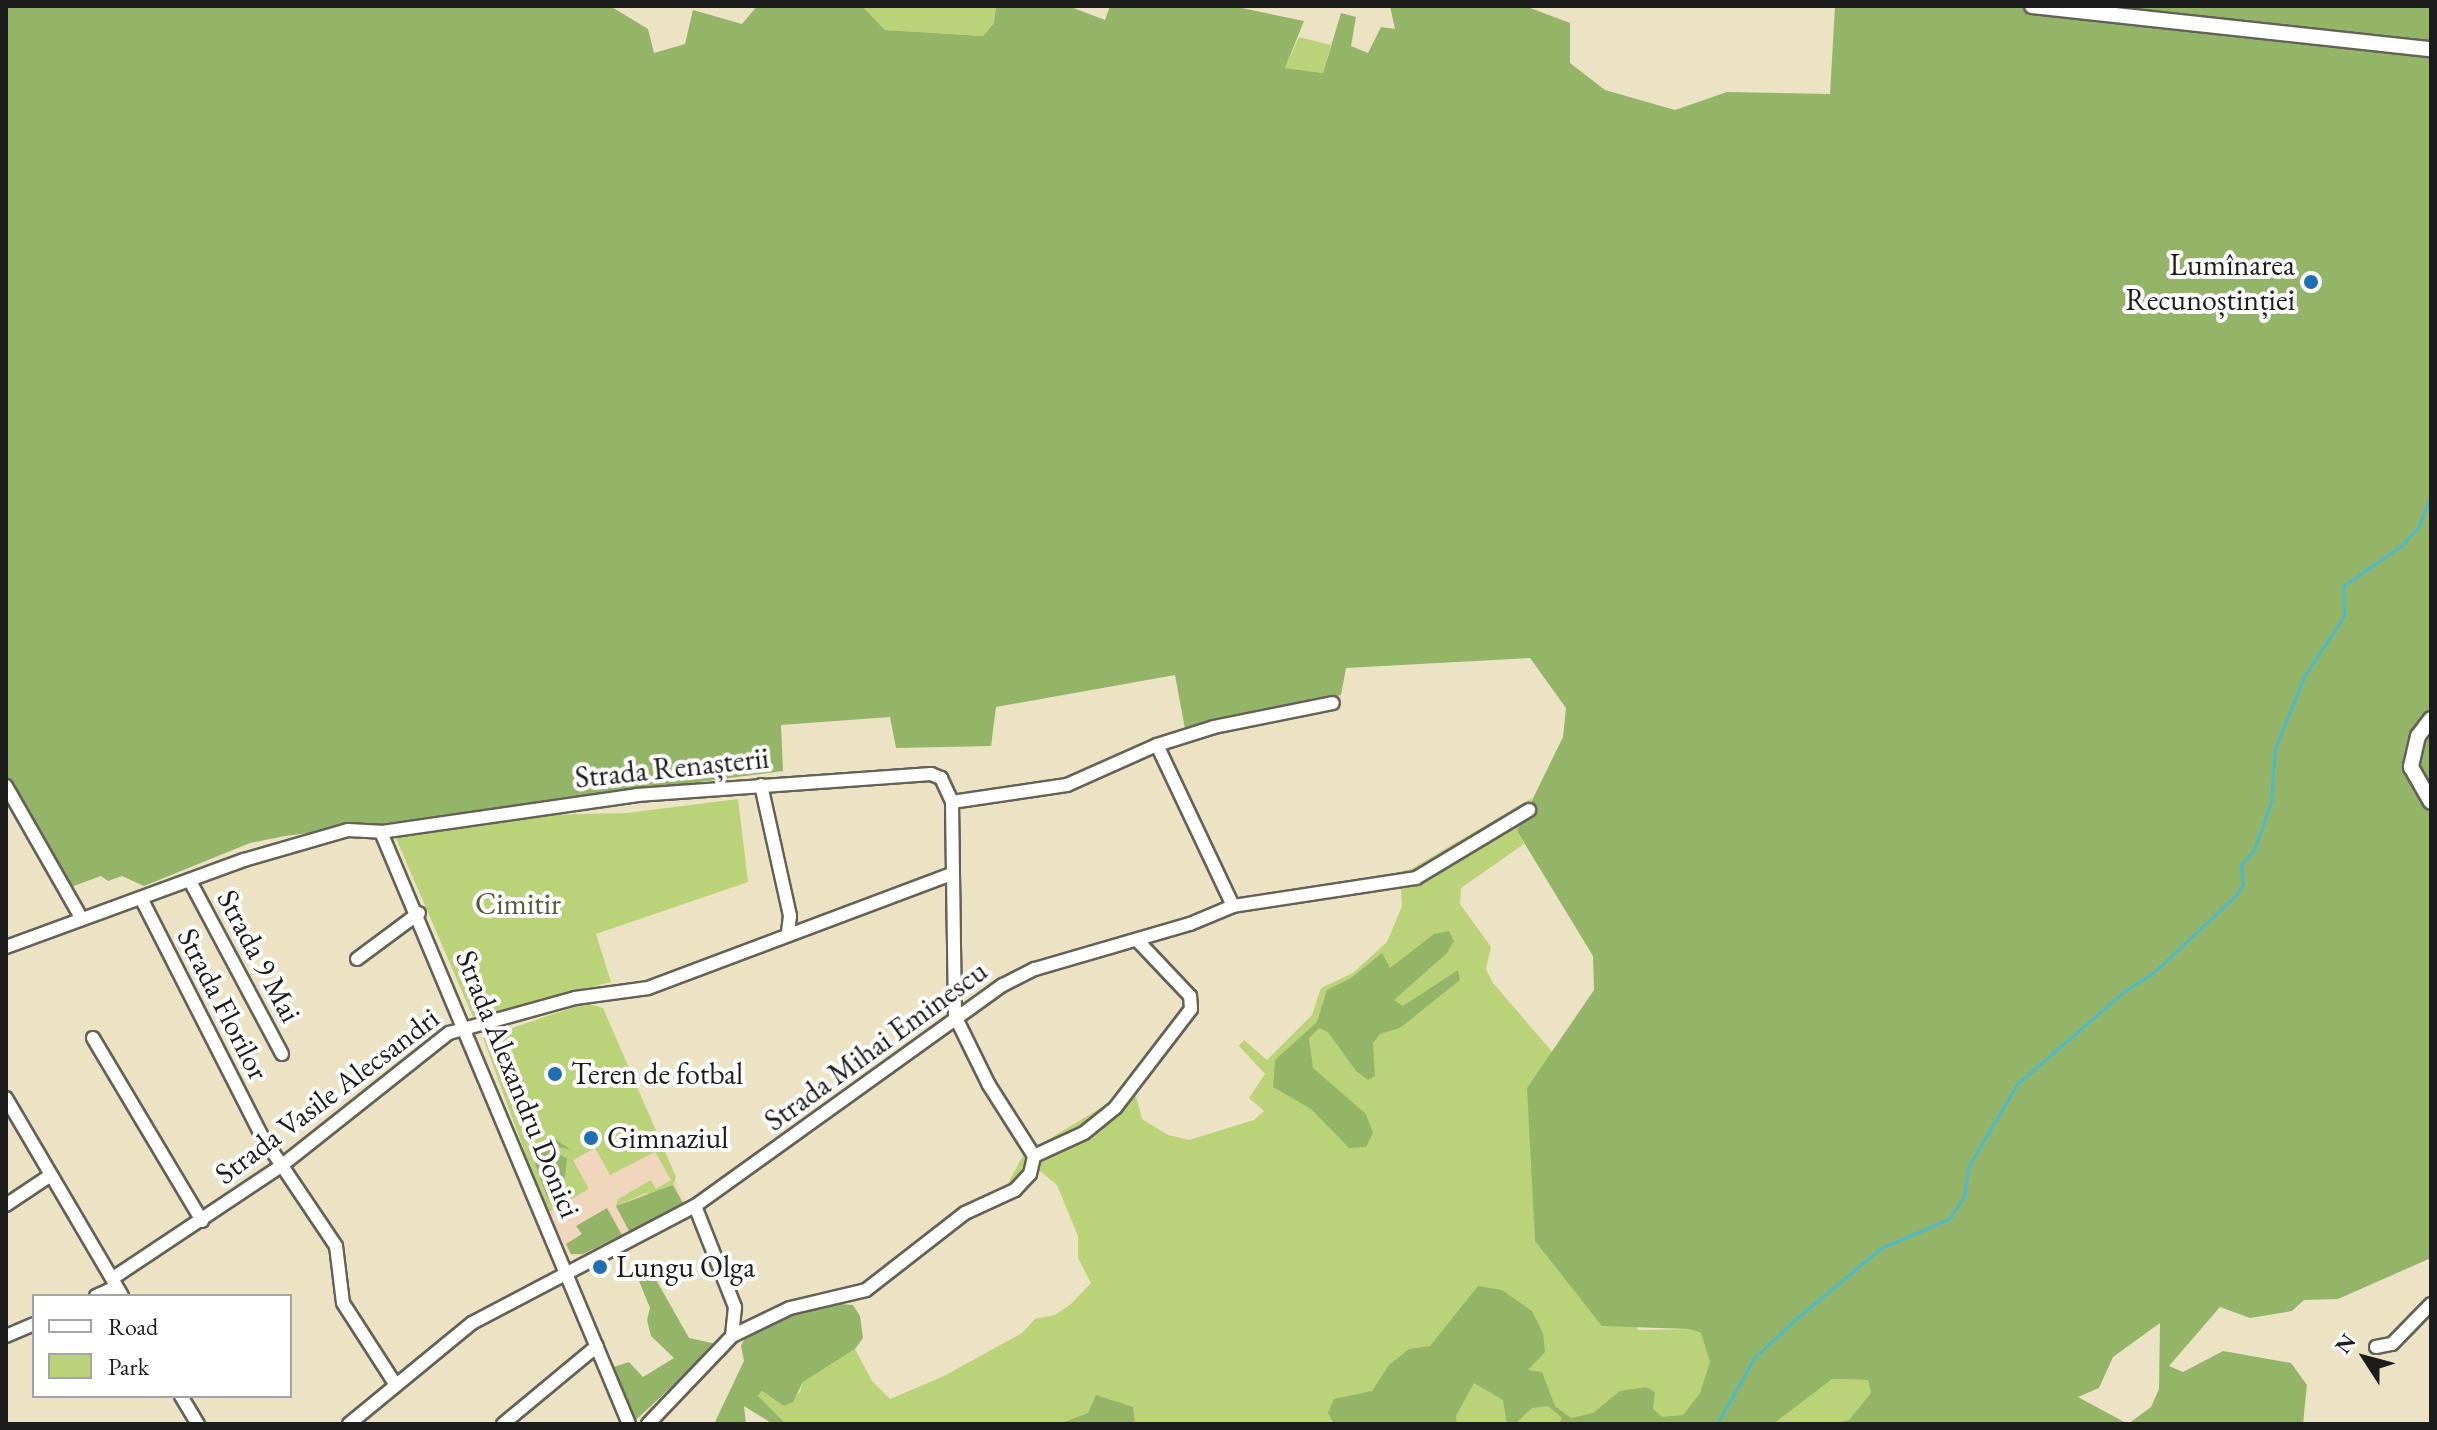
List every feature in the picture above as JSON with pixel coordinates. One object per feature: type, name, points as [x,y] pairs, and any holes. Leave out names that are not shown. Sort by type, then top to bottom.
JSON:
[{"type":"main road","points":[[2032,6],[2431,49]]},
{"type":"main road","points":[[2431,719],[2418,736],[2411,767],[2431,802]]},
{"type":"street","points":[[648,1424],[732,1336],[790,1308],[866,1290],[965,1213],[1015,1190],[1030,1174],[1034,1156],[989,1085],[955,1016],[957,987],[952,802],[1067,785],[1157,745],[1214,727],[1333,703]]},
{"type":"street","points":[[1157,745],[1233,906]]},
{"type":"street","name":"Strada Renașterii","points":[[6,946],[321,835],[381,832],[637,795],[931,774],[941,778],[952,802]]},
{"type":"street","points":[[761,785],[790,916],[788,933]]},
{"type":"street","points":[[6,786],[82,919]]},
{"type":"street","name":"Strada Mihai Eminescu","points":[[349,1424],[394,1382],[472,1323],[695,1206],[955,1016],[1035,969],[1138,941],[1233,906],[1416,878],[1529,810]]},
{"type":"street","name":"Strada Alexandru Donici","points":[[381,832],[466,1025],[629,1424]]},
{"type":"street","name":"Strada Vasile Alecsandri","points":[[117,1287],[202,1221],[281,1166],[371,1091],[466,1025],[487,1025],[575,998],[648,988],[952,874]]},
{"type":"street","name":"Strada 9 Mai","points":[[190,881],[282,1054]]},
{"type":"street","name":"Strada Florilor","points":[[141,898],[217,1053],[281,1166],[336,1246],[343,1303],[394,1382]]},
{"type":"street","points":[[357,959],[419,913]]},
{"type":"street","points":[[1034,1156],[1084,1133],[1115,1108],[1189,1014],[1190,996],[1138,941]]},
{"type":"street","points":[[957,987],[977,1002]]},
{"type":"street","points":[[93,1038],[202,1221]]},
{"type":"street","points":[[6,1098],[117,1287]]},
{"type":"street","points":[[6,1205],[51,1175]]},
{"type":"street","points":[[695,1206],[735,1307],[732,1336]]},
{"type":"street","points":[[2376,1347],[2392,1344],[2431,1304]]},
{"type":"street","points":[[6,1336],[32,1325]]},
{"type":"street","points":[[503,1424],[597,1346]]},
{"type":"street","points":[[182,1398],[198,1424]]},
{"type":"shaded area","name":"Gimnaziul","points":[[586,1003],[603,1008],[686,1204],[585,1256],[571,1256],[547,1213],[483,1038]]},
{"type":"green space","points":[[6,6],[610,6],[648,29],[654,53],[685,44],[693,10],[742,24],[757,6],[862,6],[885,30],[983,36],[994,23],[996,6],[1068,6],[1105,20],[1110,6],[1232,6],[1304,21],[1285,68],[1323,73],[1341,13],[1356,17],[1351,46],[1368,53],[1381,27],[1395,29],[1390,6],[1525,6],[1570,23],[1570,63],[1605,90],[1675,110],[1727,92],[1830,94],[1835,6],[2431,6],[2431,1258],[2338,1299],[2304,1300],[2292,1311],[2250,1318],[2220,1307],[2169,1366],[2183,1372],[2223,1351],[2291,1363],[2307,1385],[2303,1424],[2128,1424],[1832,1424],[1849,1420],[1871,1393],[1868,1380],[1832,1379],[1773,1424],[1559,1424],[1562,1418],[1548,1406],[1532,1408],[1515,1424],[1507,1424],[1503,1400],[1474,1383],[1456,1416],[1457,1424],[1334,1424],[1328,1413],[1334,1399],[1372,1391],[1389,1365],[1409,1349],[1430,1346],[1478,1286],[1502,1290],[1532,1311],[1543,1333],[1545,1352],[1528,1370],[1542,1372],[1555,1406],[1571,1418],[1593,1413],[1620,1391],[1646,1387],[1655,1392],[1653,1409],[1662,1417],[1683,1415],[1700,1393],[1710,1362],[1701,1333],[1689,1329],[1602,1326],[1535,1241],[1527,1088],[1594,990],[1593,956],[1517,831],[1563,737],[1566,708],[1530,658],[1346,668],[1341,695],[1185,729],[1175,675],[996,707],[991,746],[896,748],[890,717],[781,725],[783,771],[285,836],[250,843],[144,886],[122,876],[108,881],[101,876],[71,887],[6,780]],"holes":[[[2160,1323],[2159,1389],[2151,1407],[2128,1424],[2078,1397],[2099,1388],[2113,1357]]]},
{"type":"green space","points":[[862,6],[996,6],[994,23],[983,36],[885,30]]},
{"type":"green space","points":[[1299,37],[1331,45],[1323,73],[1285,68]]},
{"type":"green space","points":[[1532,798],[1517,831],[1524,844],[1461,888],[1460,904],[1491,947],[1486,969],[1493,983],[1554,1054],[1527,1088],[1638,1330],[1689,1329],[1832,1379],[1868,1380],[1961,1424],[786,1424],[758,1397],[762,1391],[784,1405],[800,1392],[803,1382],[855,1349],[872,1381],[890,1399],[944,1376],[1022,1333],[1035,1319],[1055,1315],[1071,1304],[1091,1283],[1078,1258],[1078,1236],[1057,1185],[1040,1171],[1018,1196],[1007,1185],[1024,1154],[1114,1100],[1126,1085],[1135,1092],[1142,1119],[1168,1135],[1189,1140],[1254,1120],[1264,1111],[1249,1098],[1265,1074],[1239,1046],[1244,1040],[1267,1060],[1312,1015],[1321,988],[1353,973],[1387,942],[1402,906],[1401,887],[1394,886],[1390,874],[1411,869]]},
{"type":"green space","name":"Cimitir","points":[[738,799],[748,882],[596,934],[611,982],[473,1017],[395,836],[541,815],[627,813]]},
{"type":"green space","points":[[1449,931],[1454,941],[1447,953],[1394,1000],[1403,1006],[1458,970],[1460,980],[1400,1028],[1380,1034],[1373,1043],[1375,1076],[1368,1080],[1356,1071],[1328,1032],[1319,1028],[1309,1038],[1313,1068],[1366,1114],[1373,1133],[1366,1147],[1349,1148],[1311,1109],[1273,1087],[1275,1060],[1317,1022],[1327,990],[1351,978],[1382,953],[1390,968],[1434,934]]},
{"type":"green space","name":"Gimnaziul","points":[[586,1003],[603,1008],[676,1177],[673,1185],[654,1195],[646,1193],[616,1206],[618,1199],[651,1180],[656,1189],[671,1180],[655,1152],[610,1175],[595,1148],[573,1160],[589,1189],[547,1213],[483,1038]]},
{"type":"green space","points":[[554,1138],[571,1150],[559,1147],[557,1154],[567,1158],[565,1177],[548,1199],[535,1164],[542,1145]]},
{"type":"green space","points":[[673,1185],[684,1205],[630,1233],[616,1206]]},
{"type":"green space","points":[[607,1208],[622,1235],[583,1254],[571,1254],[566,1244],[582,1234],[576,1226]]},
{"type":"green space","points":[[650,1269],[689,1338],[717,1344],[637,1419],[630,1414],[611,1368],[629,1362],[643,1377],[674,1358],[651,1336],[647,1320],[650,1308],[637,1276]]},
{"type":"green space","points":[[853,1305],[860,1316],[863,1338],[855,1349],[803,1382],[793,1402],[784,1406],[762,1391],[758,1396],[786,1424],[773,1424],[744,1406],[746,1424],[714,1424],[744,1361],[741,1346],[746,1335],[803,1308]]},
{"type":"green space","points":[[1096,1395],[1133,1407],[1135,1424],[1059,1424],[1088,1413]]},
{"type":"waterway","points":[[1717,1424],[1754,1358],[1798,1317],[1881,1248],[1949,1219],[1964,1197],[1968,1167],[2017,1084],[2126,990],[2153,973],[2235,896],[2243,884],[2241,865],[2254,850],[2271,802],[2275,748],[2305,675],[2344,616],[2343,586],[2401,546],[2419,526],[2431,495]]},
{"type":"place","name":"Lumînarea Recunoștinției","points":[[2311,282]]},
{"type":"place","name":"Teren de fotbal","points":[[555,1074]]},
{"type":"place","name":"Gimnaziul","points":[[591,1138]]},
{"type":"place","name":"Lungu Olga","points":[[600,1267]]}]
